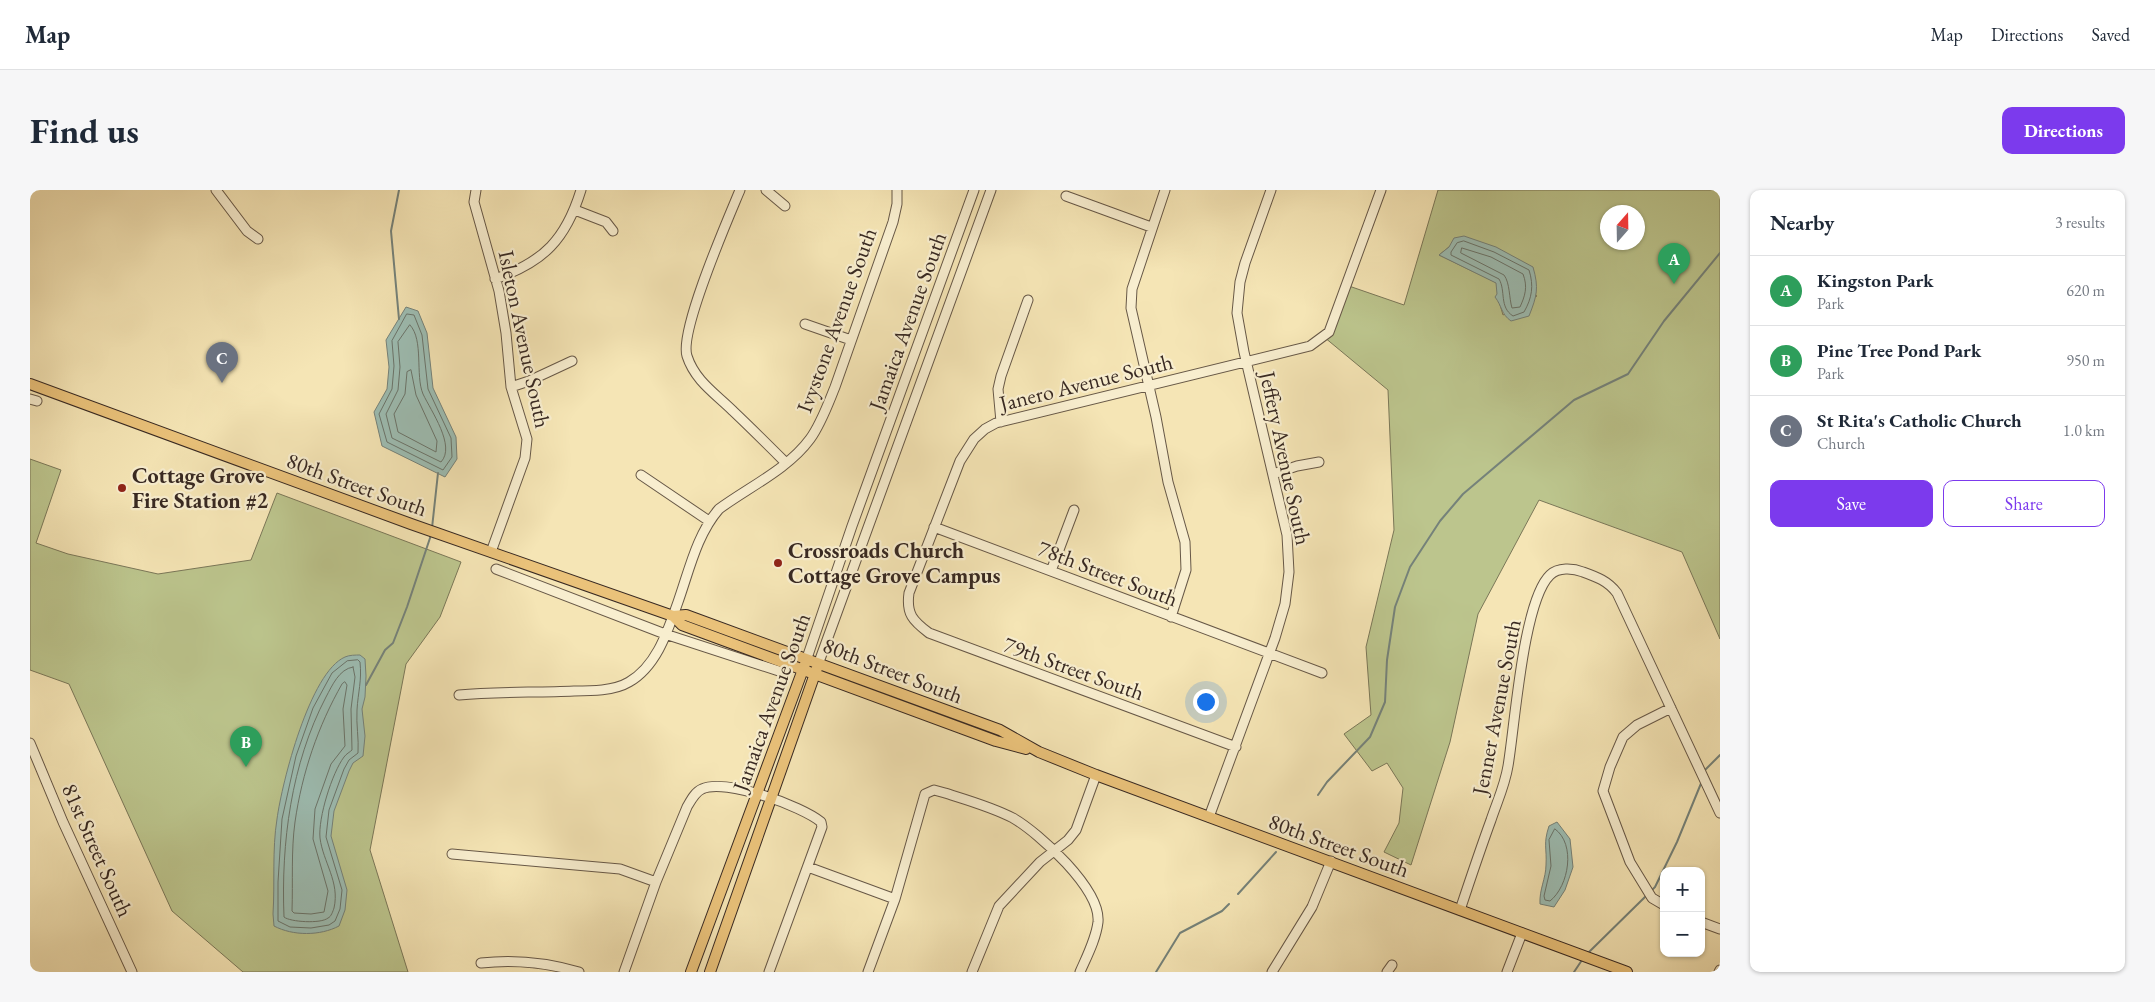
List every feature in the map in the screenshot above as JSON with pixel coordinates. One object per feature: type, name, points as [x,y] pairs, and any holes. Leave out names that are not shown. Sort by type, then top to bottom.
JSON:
[{"type":"main road","name":"80th Street South","points":[[30,384],[491,552],[673,616],[686,615],[819,662],[1000,730],[1039,752],[1096,775],[1627,972]]},
{"type":"main road","name":"80th Street South","points":[[673,616],[682,625],[802,670],[996,741],[1039,752]]},
{"type":"main road","name":"Jamaica Avenue South","points":[[691,972],[807,658]]},
{"type":"main road","name":"Jamaica Avenue South","points":[[710,972],[819,662]]},
{"type":"street","points":[[216,190],[247,231],[258,239]]},
{"type":"street","name":"Isleton Avenue South","points":[[476,190],[474,202],[496,279],[506,333],[511,388],[527,439],[527,448],[491,552]]},
{"type":"street","points":[[496,279],[524,267],[550,248],[561,235],[575,210],[581,190]]},
{"type":"street","points":[[740,190],[720,235],[693,312],[685,343],[686,355],[701,382],[785,462]]},
{"type":"street","points":[[766,190],[785,206]]},
{"type":"street","name":"Ivystone Avenue South","points":[[460,695],[481,692],[596,690],[629,682],[653,659],[673,616],[709,521],[719,508],[785,462],[804,445],[818,424],[836,387],[893,222],[897,204],[897,190]]},
{"type":"street","name":"Jamaica Avenue South","points":[[807,658],[852,526],[974,190]]},
{"type":"street","name":"Jamaica Avenue South","points":[[819,662],[991,190]]},
{"type":"street","points":[[1164,190],[1132,289],[1131,308],[1168,482],[1182,529],[1186,556],[1186,570],[1171,617]]},
{"type":"street","name":"Jeffery Avenue South","points":[[1209,817],[1269,653],[1284,604],[1289,572],[1287,536],[1246,363],[1237,313],[1240,282],[1271,190]]},
{"type":"street","name":"Janero Avenue South","points":[[909,611],[909,593],[965,451],[985,429],[1001,422],[1310,346],[1328,332],[1381,190]]},
{"type":"street","points":[[1066,196],[1151,227]]},
{"type":"street","points":[[575,210],[606,222],[613,231]]},
{"type":"street","points":[[1001,422],[998,390],[1001,376],[1028,300]]},
{"type":"street","points":[[805,324],[851,340]]},
{"type":"street","points":[[511,388],[572,361]]},
{"type":"street","points":[[1273,474],[1319,462]]},
{"type":"street","points":[[640,475],[709,521]]},
{"type":"street","points":[[1051,571],[1074,510]]},
{"type":"street","name":"78th Street South","points":[[934,527],[1322,673]]},
{"type":"street","points":[[496,569],[665,634],[785,673]]},
{"type":"street","name":"Jenner Avenue South","points":[[1460,910],[1501,793],[1508,766],[1527,636],[1542,585],[1551,574],[1571,569],[1584,572],[1606,581],[1617,593],[1672,708]]},
{"type":"street","name":"79th Street South","points":[[909,611],[918,626],[929,633],[1236,747]]},
{"type":"street","points":[[1660,903],[1652,898],[1630,862],[1604,791],[1610,766],[1623,737],[1637,725],[1672,708],[1720,813]]},
{"type":"street","name":"81st Street South","points":[[30,743],[63,822],[132,972]]},
{"type":"street","points":[[972,972],[999,906],[1040,862],[1068,840],[1076,830],[1096,775]]},
{"type":"street","points":[[624,972],[656,882],[687,806],[702,789],[716,786],[729,786],[772,798],[821,822],[822,827],[770,972]]},
{"type":"street","points":[[917,789],[925,794]]},
{"type":"street","points":[[925,794],[934,790],[1011,817],[1031,829],[1054,851],[1086,887],[1097,910],[1098,921],[1093,941],[1080,972]]},
{"type":"street","points":[[868,972],[895,899],[925,794]]},
{"type":"street","points":[[452,854],[620,870],[656,882]]},
{"type":"street","points":[[1272,972],[1312,907],[1331,862]]},
{"type":"street","points":[[808,868],[895,899]]},
{"type":"street","points":[[1705,923],[1720,929]]},
{"type":"street","points":[[1506,972],[1522,934]]},
{"type":"street","points":[[480,963],[520,960],[578,972]]},
{"type":"green space","points":[[1438,190],[1720,190],[1720,639],[1682,552],[1539,500],[1478,614],[1450,742],[1411,865],[1384,852],[1399,823],[1403,788],[1387,763],[1372,771],[1344,734],[1371,715],[1366,647],[1394,530],[1388,390],[1324,337],[1346,285],[1404,305]],"holes":[[[1449,247],[1537,296],[1503,315],[1497,283],[1439,255]]]},
{"type":"green space","points":[[30,459],[61,470],[36,543],[68,554],[158,574],[251,560],[277,493],[461,562],[440,617],[406,664],[370,850],[408,972],[243,972],[172,911],[69,684],[30,670]]},
{"type":"water","points":[[1464,236],[1496,247],[1533,267],[1536,292],[1529,316],[1511,321],[1505,316],[1495,297],[1497,294],[1496,283],[1439,255],[1449,247],[1454,238]]},
{"type":"water","points":[[406,307],[418,311],[427,333],[433,388],[456,437],[457,459],[445,477],[382,446],[374,412],[387,389],[389,367],[386,340]]},
{"type":"water","points":[[360,655],[365,659],[366,676],[365,697],[362,709],[365,736],[363,756],[353,763],[349,771],[334,811],[331,836],[347,890],[345,910],[339,926],[332,929],[306,934],[290,932],[274,926],[273,914],[275,831],[291,755],[309,705],[320,683],[332,667],[345,657]]},
{"type":"water","points":[[1557,822],[1570,839],[1573,867],[1565,890],[1554,907],[1540,904],[1540,899],[1546,870],[1547,832],[1549,826]]},
{"type":"waterway","points":[[399,190],[391,231],[399,319]]},
{"type":"waterway","points":[[1318,795],[1327,782],[1370,737],[1385,702],[1387,660],[1395,607],[1410,567],[1440,521],[1463,494],[1574,400],[1628,374],[1664,321],[1720,253]]},
{"type":"waterway","points":[[432,528],[438,473]]},
{"type":"waterway","points":[[366,685],[385,650],[393,643],[431,535]]},
{"type":"waterway","points":[[1704,771],[1720,755]]},
{"type":"waterway","points":[[1650,892],[1655,887],[1677,842],[1702,781]]},
{"type":"waterway","points":[[1238,894],[1276,852]]},
{"type":"waterway","points":[[1588,953],[1647,895]]},
{"type":"waterway","points":[[1156,972],[1180,933],[1222,911],[1229,904]]},
{"type":"waterway","points":[[1574,972],[1582,960]]},
{"type":"place","name":"Kingston Park","points":[[1674,284]]},
{"type":"place","name":"St Rita's Catholic Church","points":[[222,383]]},
{"type":"place","name":"Cottage Grove Fire Station #2","points":[[122,488]]},
{"type":"place","name":"Crossroads Church Cottage Grove Campus","points":[[778,563]]},
{"type":"place","name":"Pine Tree Pond Park","points":[[246,767]]}]
